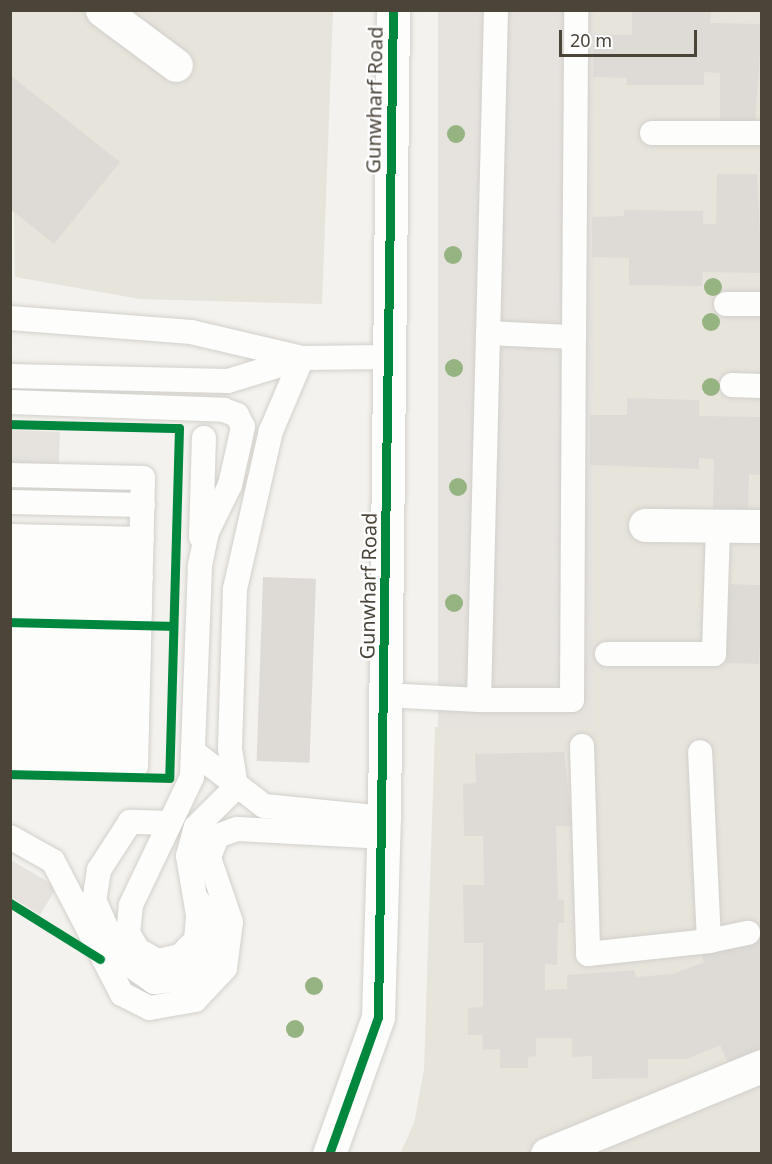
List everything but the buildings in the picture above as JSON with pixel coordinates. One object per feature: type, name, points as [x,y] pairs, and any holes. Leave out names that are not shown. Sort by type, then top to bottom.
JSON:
[{"type":"street","points":[[102,10],[176,65]]},
{"type":"street","name":"Gunwharf Road","points":[[329,1154],[378,1017],[384,828],[393,10]]},
{"type":"street","points":[[645,525],[762,526]]},
{"type":"street","points":[[547,1154],[762,1066]]},
{"type":"lane","points":[[479,700],[496,10]]},
{"type":"lane","points":[[385,695],[479,700],[572,700],[576,10]]},
{"type":"lane","points":[[652,133],[762,133]]},
{"type":"lane","points":[[726,304],[762,304]]},
{"type":"lane","points":[[10,318],[191,332],[302,358],[388,357]]},
{"type":"lane","points":[[488,333],[574,336]]},
{"type":"lane","points":[[10,376],[228,381],[302,358]]},
{"type":"lane","points":[[236,787],[230,748],[235,589],[271,431],[302,358]]},
{"type":"lane","points":[[732,385],[762,386]]},
{"type":"lane","points":[[10,402],[224,410],[237,415],[242,444],[207,532],[200,566]]},
{"type":"lane","points":[[204,438],[195,753],[192,777],[167,823],[131,905],[128,933],[138,950],[158,961],[180,956],[196,940],[194,894],[188,856],[196,827],[236,787]]},
{"type":"lane","points":[[10,475],[143,478],[136,766],[10,761]]},
{"type":"lane","points":[[10,502],[141,558]]},
{"type":"lane","points":[[10,518],[141,558]]},
{"type":"lane","points":[[607,654],[714,654],[718,525]]},
{"type":"lane","points":[[10,536],[141,558]]},
{"type":"lane","points":[[10,555],[141,558]]},
{"type":"lane","points":[[10,573],[141,558]]},
{"type":"lane","points":[[10,590],[141,558]]},
{"type":"lane","points":[[10,607],[141,558]]},
{"type":"lane","points":[[10,635],[138,692]]},
{"type":"lane","points":[[10,652],[138,692]]},
{"type":"lane","points":[[10,670],[138,692]]},
{"type":"lane","points":[[10,688],[138,692]]},
{"type":"lane","points":[[10,707],[138,692]]},
{"type":"lane","points":[[10,724],[138,692]]},
{"type":"lane","points":[[10,742],[138,692]]},
{"type":"lane","points":[[582,746],[588,954],[709,941],[748,933]]},
{"type":"lane","points":[[700,752],[709,941]]},
{"type":"lane","points":[[195,753],[236,787],[264,806],[384,828]]},
{"type":"lane","points":[[167,823],[130,822],[99,870],[94,900],[120,958],[132,970],[154,982],[183,979],[206,964],[215,941],[213,923],[194,894]]},
{"type":"lane","points":[[10,837],[53,861],[122,994],[150,1008],[195,1000],[225,968],[231,922],[209,858],[217,836],[237,829],[384,828]]},
{"type":"shaded area","points":[[10,11],[333,11],[322,304],[140,299],[15,277]]},
{"type":"shaded area","points":[[438,11],[594,11],[594,727],[438,727]]},
{"type":"shaded area","points":[[594,11],[761,11],[761,1153],[400,1154],[414,1123],[424,1070],[435,727],[589,727]]},
{"type":"shaded area","points":[[11,430],[60,432],[59,466],[10,464]]},
{"type":"shaded area","points":[[11,860],[57,887],[40,915],[11,897]]},
{"type":"cycle path","points":[[329,1154],[378,1017],[393,10]]},
{"type":"cycle path","points":[[10,424],[179,428],[169,778],[10,774]]},
{"type":"cycle path","points":[[10,622],[173,626]]},
{"type":"cycle path","points":[[10,903],[100,959]]}]
